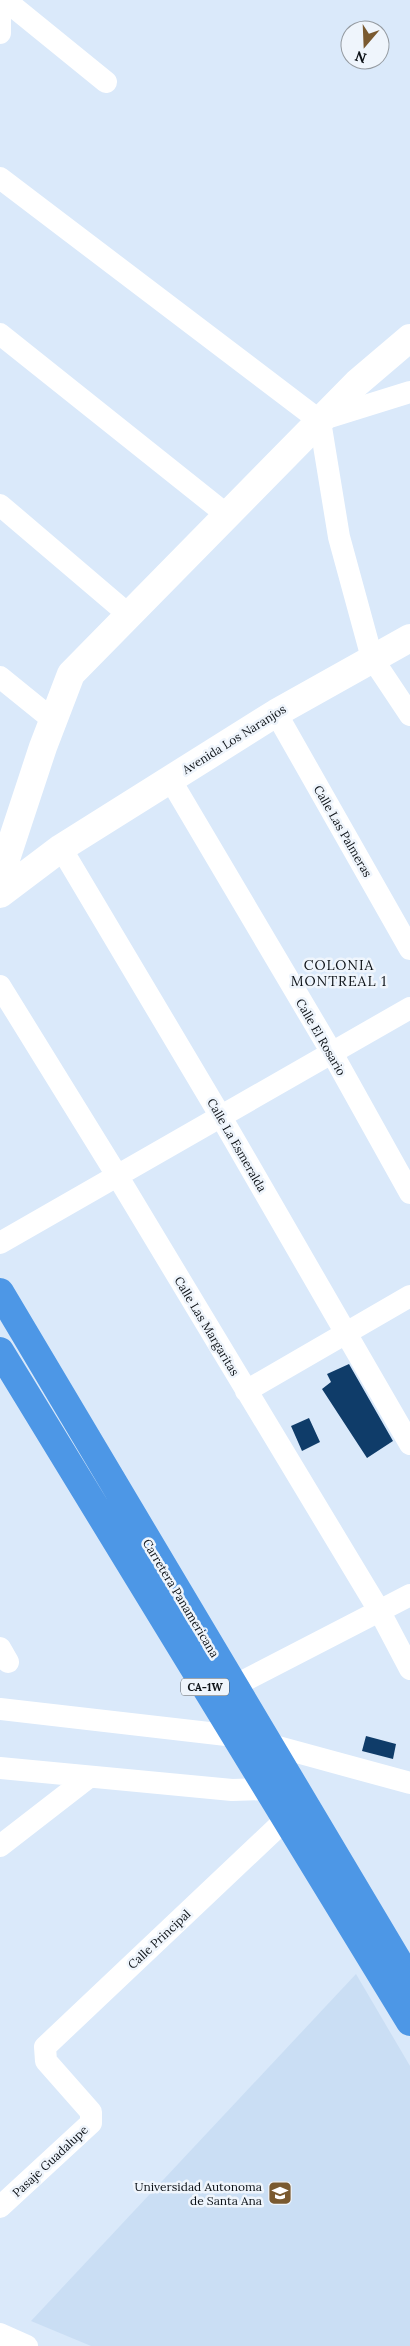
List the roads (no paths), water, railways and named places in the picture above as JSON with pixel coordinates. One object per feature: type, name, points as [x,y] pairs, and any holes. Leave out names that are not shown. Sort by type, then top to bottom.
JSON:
[{"type":"highway","name":"Carretera Panamericana","points":[[0,1292],[410,1981]]},
{"type":"highway","name":"Carretera Panamericana","points":[[0,1351],[410,2022]]},
{"type":"street","points":[[5,0],[106,82]]},
{"type":"street","points":[[0,10],[0,33]]},
{"type":"street","points":[[0,178],[320,420],[339,537],[372,658],[410,716]]},
{"type":"street","points":[[0,334],[227,515]]},
{"type":"street","points":[[3,858],[53,720],[72,674],[357,383],[410,338]]},
{"type":"street","points":[[320,420],[410,392]]},
{"type":"street","points":[[0,505],[129,615]]},
{"type":"street","name":"Avenida Los Naranjos","points":[[0,894],[61,848],[170,779],[276,713],[410,638]]},
{"type":"street","points":[[0,677],[53,720]]},
{"type":"street","name":"Calle Las Palmeras","points":[[276,713],[410,949]]},
{"type":"street","name":"Calle El Rosario","points":[[170,779],[332,1054],[410,1193]]},
{"type":"street","name":"Avenida Los Naranjos","points":[[3,858],[61,848]]},
{"type":"street","name":"Calle La Esmeralda","points":[[61,848],[221,1117],[410,1444]]},
{"type":"street","name":"Calle Las Margaritas","points":[[0,986],[118,1177],[380,1612],[410,1668]]},
{"type":"street","points":[[0,1244],[410,1008]]},
{"type":"street","points":[[246,1391],[410,1296]]},
{"type":"street","points":[[234,1686],[380,1612],[410,1594]]},
{"type":"street","points":[[0,1709],[235,1736]]},
{"type":"street","points":[[270,1745],[410,1783]]},
{"type":"street","points":[[0,1768],[232,1790],[267,1789]]},
{"type":"street","points":[[0,1846],[89,1777]]},
{"type":"street","name":"Calle Principal","points":[[91,2112],[46,2061],[44,2047],[285,1820]]},
{"type":"street","name":"Pasaje Guadalupe","points":[[0,2207],[91,2123],[91,2112]]},
{"type":"street","points":[[0,2334],[27,2346]]},
{"type":"place","name":"Universidad Autonoma de Santa Ana","points":[[280,2193]]},
{"type":"district","name":"COLONIA MONTREAL 1","points":[[339,974]]}]
